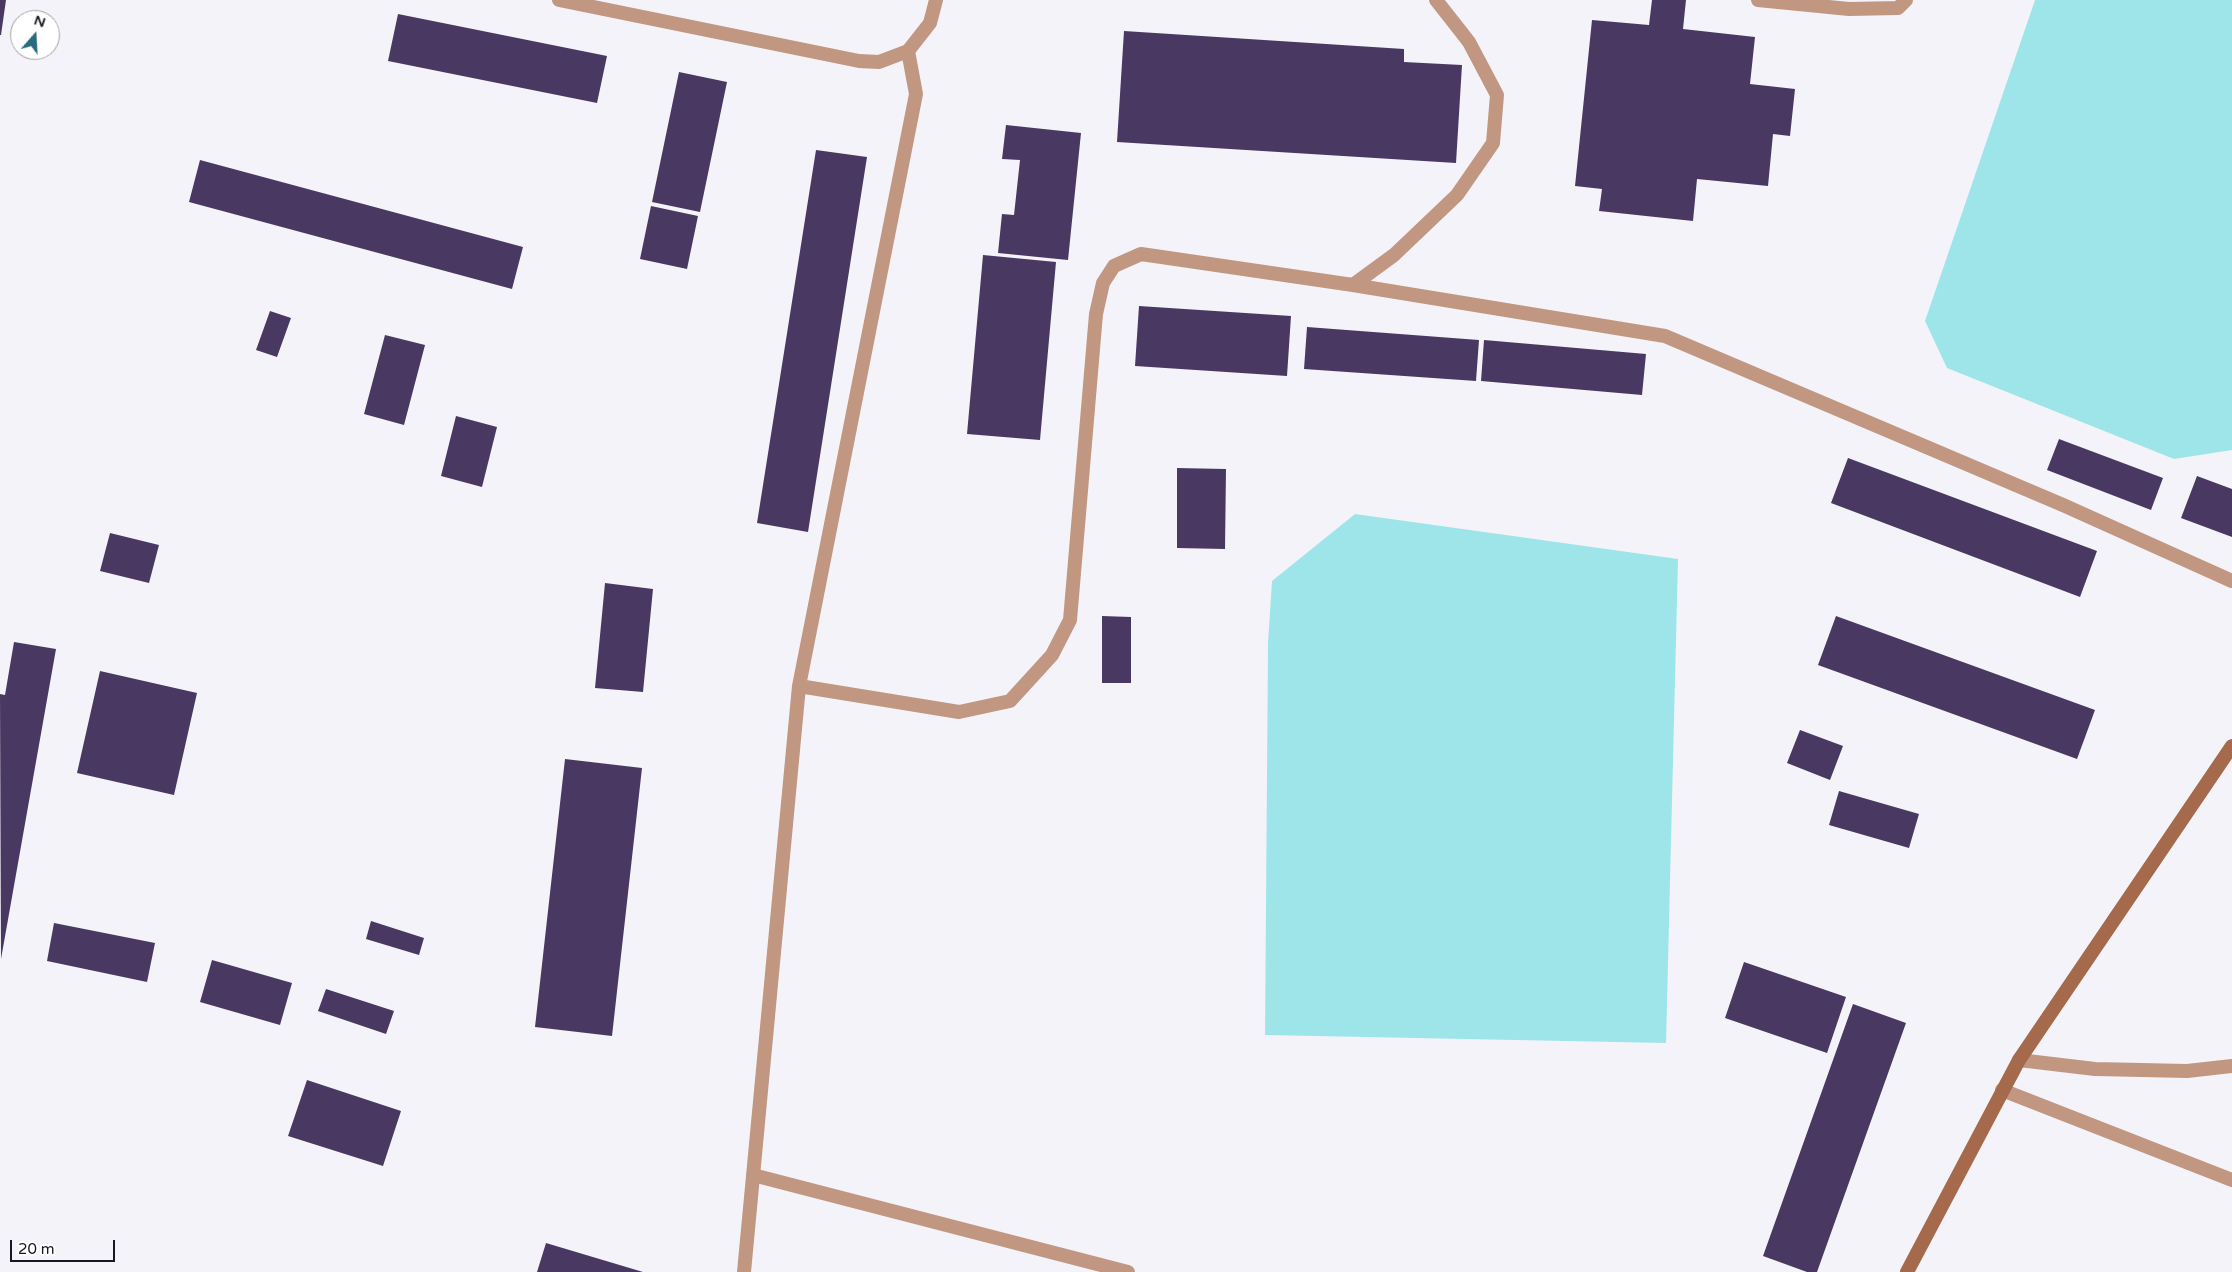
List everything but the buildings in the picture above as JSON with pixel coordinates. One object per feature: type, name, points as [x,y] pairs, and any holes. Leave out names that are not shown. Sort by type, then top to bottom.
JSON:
[{"type":"main road","points":[[1907,1272],[2019,1060],[2232,746]]},
{"type":"street","points":[[559,0],[859,61],[879,62],[908,51],[930,23],[936,0]]},
{"type":"street","points":[[1353,285],[1394,254],[1457,195],[1493,143],[1497,95],[1469,42],[1436,0]]},
{"type":"street","points":[[1758,0],[1849,9],[1898,8],[1906,0]]},
{"type":"street","points":[[744,1272],[799,686],[916,94],[908,51]]},
{"type":"street","points":[[799,686],[960,712],[1010,701],[1052,655],[1070,620],[1096,314],[1103,283],[1114,266],[1141,254],[1353,285],[1665,336],[2063,505],[2232,582]]},
{"type":"street","points":[[2019,1060],[2105,1069],[2187,1071],[2232,1066]]},
{"type":"street","points":[[2002,1090],[2232,1180]]},
{"type":"street","points":[[753,1174],[1128,1272]]},
{"type":"water","points":[[2035,0],[2232,0],[2232,450],[2174,459],[1947,368],[1925,321]]},
{"type":"water","points":[[1355,514],[1678,559],[1666,1043],[1265,1035],[1268,643],[1272,581]]}]
